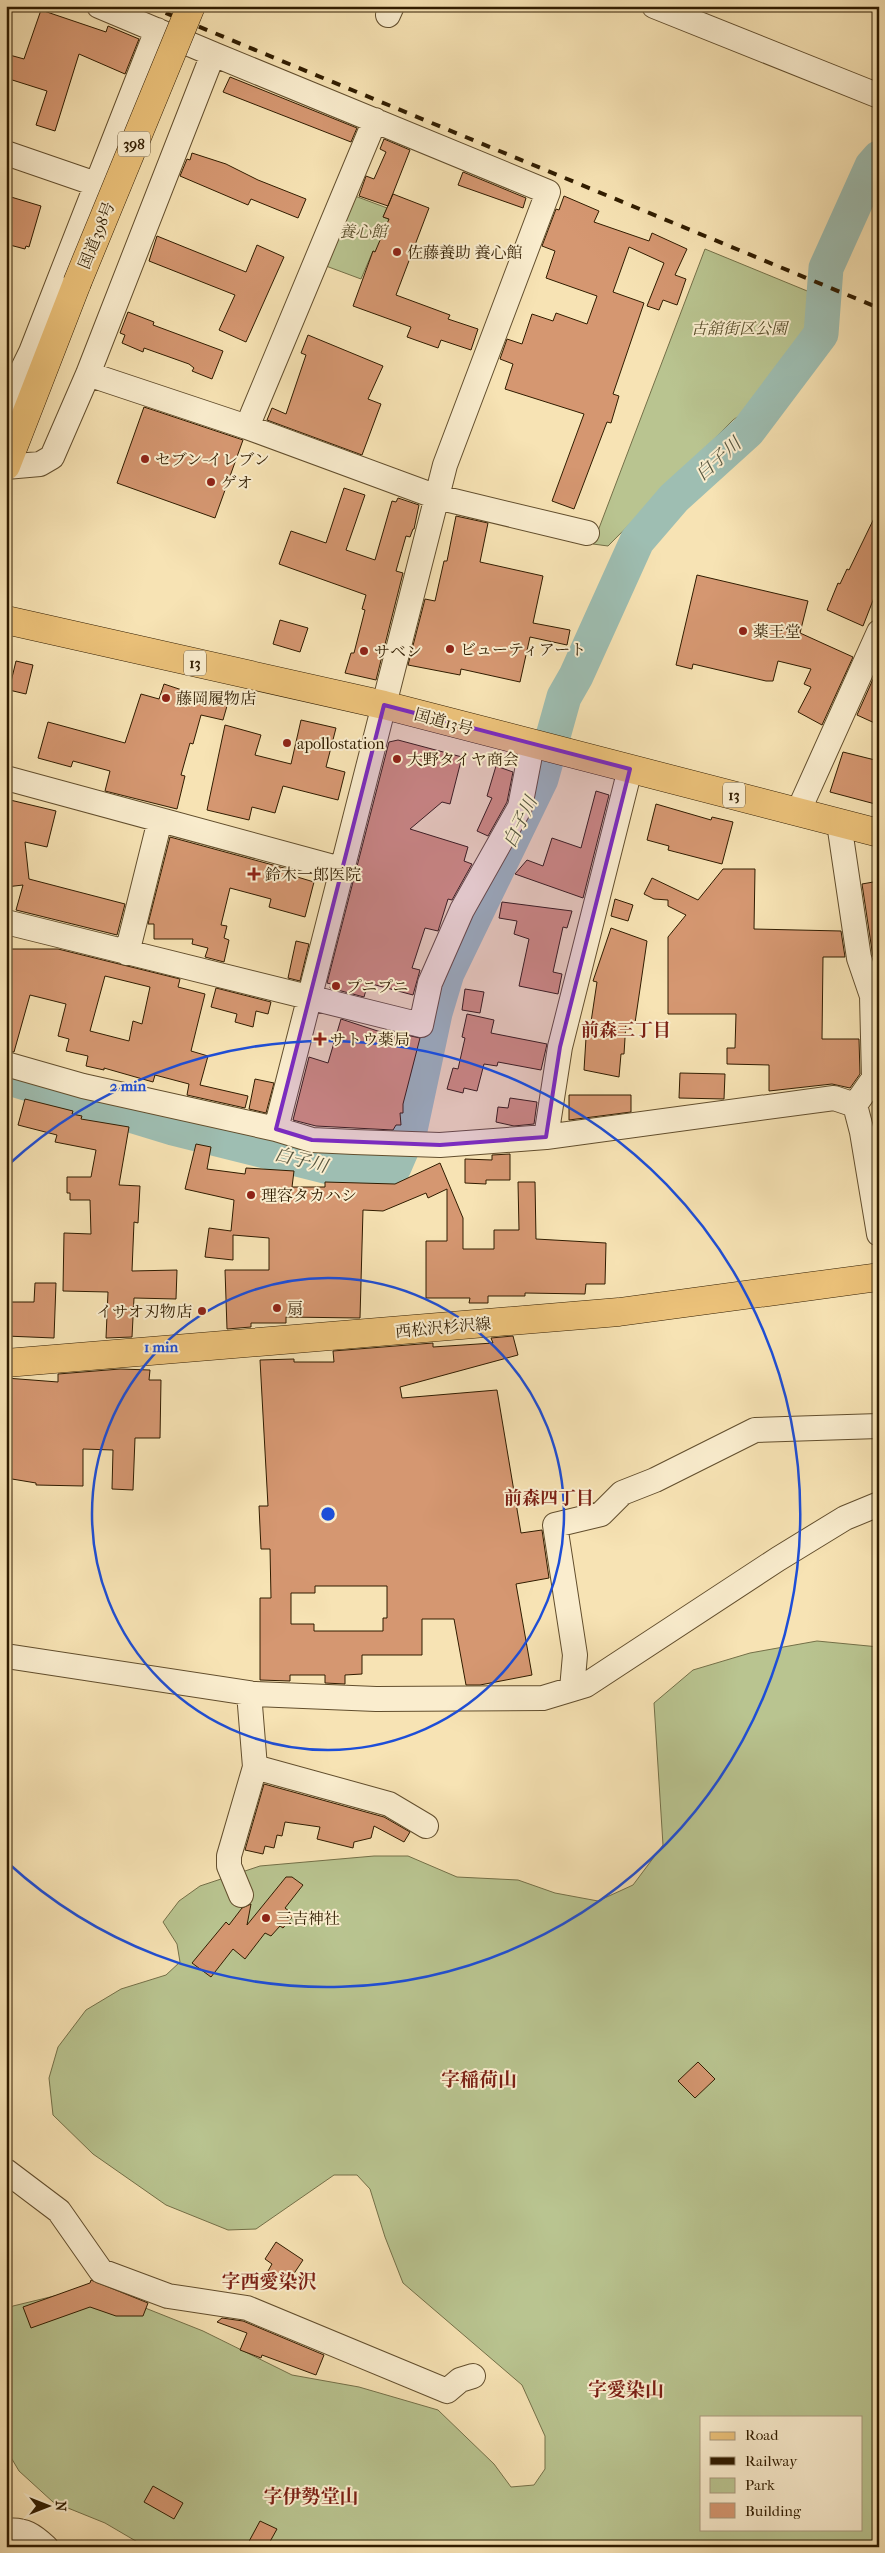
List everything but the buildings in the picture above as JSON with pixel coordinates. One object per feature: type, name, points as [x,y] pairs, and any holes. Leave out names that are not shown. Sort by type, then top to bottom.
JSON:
[{"type":"main road","name":"国道398号","points":[[6,467],[77,283],[191,6]]},
{"type":"main road","name":"国道13号","points":[[6,620],[384,705],[532,745],[570,753],[879,833]]},
{"type":"main road","name":"西松沢杉沢線","points":[[6,1363],[619,1312],[879,1277]]},
{"type":"street","points":[[99,6],[548,192],[446,465],[341,869],[276,1129]]},
{"type":"street","points":[[654,6],[879,96]]},
{"type":"street","points":[[6,403],[31,352],[157,30]]},
{"type":"street","points":[[6,467],[40,464],[52,457],[88,374],[213,54]]},
{"type":"street","points":[[247,427],[375,120]]},
{"type":"street","points":[[6,153],[96,184]]},
{"type":"street","points":[[88,374],[247,427],[437,497],[587,533]]},
{"type":"street","points":[[798,812],[879,632]]},
{"type":"street","points":[[6,922],[308,999],[421,1025],[430,983],[462,910],[520,807],[532,745]]},
{"type":"street","points":[[546,1137],[560,1047],[630,769]]},
{"type":"street","points":[[6,778],[341,869]]},
{"type":"street","points":[[127,953],[160,820]]},
{"type":"street","points":[[839,823],[859,958],[872,996],[874,1078],[855,1105],[862,1132],[879,1234]]},
{"type":"street","points":[[6,1064],[84,1086],[276,1129],[312,1140],[440,1145],[546,1137],[834,1098],[855,1105]]},
{"type":"street","points":[[572,1689],[575,1655],[555,1525],[601,1514],[622,1494],[655,1480],[755,1430],[879,1426]]},
{"type":"street","points":[[6,1656],[249,1693],[376,1699],[543,1698],[586,1685],[844,1518],[879,1504]]},
{"type":"street","points":[[241,1895],[229,1866],[229,1856],[255,1767],[249,1693]]},
{"type":"street","points":[[255,1767],[389,1804],[426,1826]]},
{"type":"street","points":[[6,2171],[59,2211],[100,2271],[168,2296],[247,2308],[447,2392],[460,2380],[473,2376]]},
{"type":"street","points":[[6,2531],[14,2529],[32,2534],[46,2547]]},
{"type":"highlighted area","points":[[384,705],[630,769],[560,1047],[546,1137],[440,1145],[312,1140],[276,1129]]},
{"type":"green space","name":"養心館","points":[[355,196],[387,208],[383,217],[400,224],[387,256],[373,251],[361,279],[326,266]]},
{"type":"green space","name":"古舘街区公園","points":[[705,249],[817,295],[806,331],[795,354],[781,376],[763,395],[733,420],[608,546],[593,544]]},
{"type":"green space","points":[[817,1641],[879,1647],[879,2547],[146,2547],[105,2523],[53,2502],[19,2471],[6,2449],[6,2311],[13,2306],[79,2290],[110,2294],[203,2331],[292,2375],[359,2387],[438,2410],[494,2464],[511,2487],[534,2485],[545,2469],[545,2436],[522,2385],[403,2283],[385,2237],[370,2189],[357,2175],[334,2175],[256,2229],[228,2230],[166,2205],[93,2154],[53,2115],[49,2078],[58,2047],[86,2010],[121,1989],[166,1975],[180,1962],[177,1944],[163,1922],[179,1901],[200,1886],[260,1866],[374,1856],[408,1856],[457,1877],[518,1880],[555,1893],[598,1901],[633,1885],[663,1845],[654,1703],[693,1670],[750,1653]]},
{"type":"waterway","name":"白子川","points":[[6,1077],[173,1128],[333,1168],[360,1172],[394,1167],[410,1130],[435,1013],[447,973],[541,779],[564,697],[576,676],[637,541],[674,498],[748,431],[821,334],[826,268],[872,166],[879,158]]},
{"type":"railway","points":[[149,6],[879,308]]},
{"type":"place","name":"佐藤養助 養心館","points":[[397,252]]},
{"type":"place","name":"セブン-イレブン","points":[[145,459]]},
{"type":"place","name":"ゲオ","points":[[211,482]]},
{"type":"place","name":"薬王堂","points":[[743,631]]},
{"type":"place","name":"ビューティアート","points":[[450,649]]},
{"type":"place","name":"サベン","points":[[364,651]]},
{"type":"place","name":"藤岡履物店","points":[[166,698]]},
{"type":"place","name":"apollostation","points":[[287,743]]},
{"type":"place","name":"大野タイヤ商会","points":[[397,759]]},
{"type":"place","name":"鈴木一郎医院","points":[[254,874]]},
{"type":"place","name":"プニプニ","points":[[336,986]]},
{"type":"place","name":"サトウ薬局","points":[[320,1039]]},
{"type":"place","name":"理容タカハシ","points":[[251,1195]]},
{"type":"place","name":"扇","points":[[277,1308]]},
{"type":"place","name":"イサオ刃物店","points":[[202,1311]]},
{"type":"place","name":"三吉神社","points":[[266,1918]]},
{"type":"district","name":"前森三丁目","points":[[626,1030]]},
{"type":"district","name":"前森四丁目","points":[[549,1498]]},
{"type":"district","name":"字稲荷山","points":[[479,2079]]},
{"type":"district","name":"字西愛染沢","points":[[269,2281]]},
{"type":"district","name":"字愛染山","points":[[626,2389]]},
{"type":"district","name":"字伊勢堂山","points":[[311,2496]]}]
